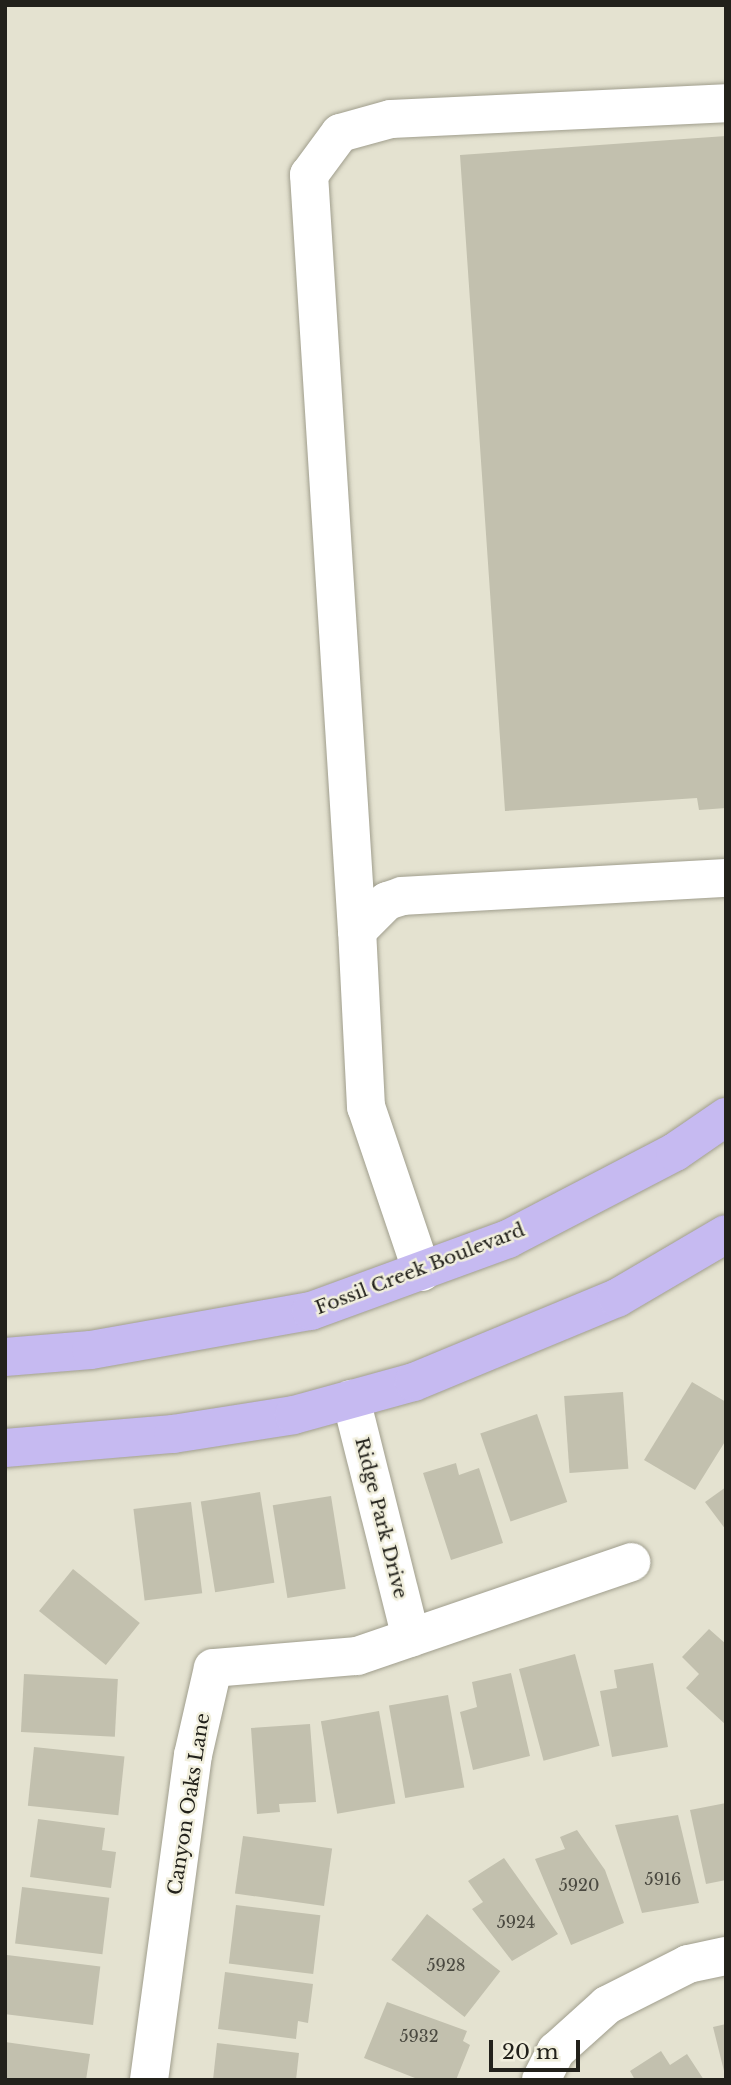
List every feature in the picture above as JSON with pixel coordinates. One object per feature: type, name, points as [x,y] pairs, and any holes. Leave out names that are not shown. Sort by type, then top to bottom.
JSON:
[{"type":"main road","name":"Fossil Creek Boulevard","points":[[5,1357],[91,1350],[297,1314],[422,1272],[614,1187],[726,1116]]},
{"type":"main road","points":[[5,1448],[173,1434],[351,1399],[521,1343],[617,1298],[726,1234]]},
{"type":"street","points":[[422,1272],[366,1107],[309,175],[340,132],[391,119],[726,103]]},
{"type":"street","points":[[357,931],[387,901],[402,897],[726,878]]},
{"type":"street","name":"Ridge Park Drive","points":[[351,1399],[411,1638]]},
{"type":"street","name":"Canyon Oaks Lane","points":[[149,2080],[193,1755],[213,1668],[357,1656],[631,1562]]},
{"type":"street","points":[[541,2080],[556,2051],[607,2005],[688,1964],[726,1956]]},
{"type":"building","points":[[726,136],[726,808],[699,810],[697,798],[505,811],[460,155]]},
{"type":"building","points":[[692,1382],[726,1402],[726,1440],[695,1490],[644,1460]]},
{"type":"building","points":[[623,1392],[628,1469],[570,1473],[564,1396]]},
{"type":"building","points":[[537,1414],[567,1502],[511,1521],[480,1434]]},
{"type":"building","points":[[456,1463],[459,1475],[479,1468],[503,1543],[451,1560],[423,1473]]},
{"type":"building","points":[[726,1487],[726,1530],[705,1502]]},
{"type":"building","points":[[260,1492],[274,1583],[215,1592],[201,1501]]},
{"type":"building","points":[[331,1496],[346,1589],[287,1598],[273,1505]]},
{"type":"building","points":[[191,1502],[202,1593],[145,1600],[133,1509]]},
{"type":"building","points":[[73,1569],[140,1623],[106,1665],[39,1611]]},
{"type":"building","points":[[709,1629],[726,1644],[726,1725],[686,1688],[699,1674],[682,1657]]},
{"type":"building","points":[[575,1654],[600,1746],[544,1761],[519,1669]]},
{"type":"building","points":[[653,1663],[668,1747],[612,1757],[600,1691],[617,1688],[614,1670]]},
{"type":"building","points":[[511,1673],[530,1756],[473,1770],[460,1712],[477,1707],[472,1682]]},
{"type":"building","points":[[24,1674],[118,1679],[115,1737],[21,1732]]},
{"type":"building","points":[[448,1695],[464,1788],[405,1798],[389,1705]]},
{"type":"building","points":[[379,1711],[395,1804],[337,1814],[321,1721]]},
{"type":"building","points":[[310,1724],[316,1802],[279,1804],[280,1812],[257,1814],[251,1728]]},
{"type":"building","points":[[34,1747],[125,1757],[118,1815],[28,1806]]},
{"type":"building","points":[[726,1803],[726,1880],[706,1884],[690,1810]]},
{"type":"building","points":[[678,1815],[699,1903],[642,1913],[615,1825]]},
{"type":"building","points":[[38,1819],[105,1828],[102,1850],[116,1852],[111,1888],[30,1877]]},
{"type":"building","points":[[577,1830],[605,1870],[624,1923],[571,1945],[535,1859],[565,1849],[560,1837]]},
{"type":"building","points":[[243,1836],[332,1849],[324,1906],[235,1893]]},
{"type":"building","points":[[504,1858],[558,1934],[512,1961],[472,1909],[483,1902],[468,1881]]},
{"type":"building","points":[[22,1887],[109,1898],[102,1954],[15,1944]]},
{"type":"building","points":[[236,1905],[320,1915],[313,1974],[229,1964]]},
{"type":"building","points":[[427,1914],[500,1971],[465,2017],[391,1960]]},
{"type":"building","points":[[7,1955],[100,1966],[93,2025],[5,2014]]},
{"type":"building","points":[[225,1972],[313,1984],[308,2023],[298,2021],[296,2039],[218,2029]]},
{"type":"building","points":[[387,2002],[467,2031],[463,2041],[470,2045],[456,2080],[420,2080],[364,2058]]},
{"type":"building","points":[[726,2024],[726,2075],[725,2075],[713,2027]]},
{"type":"building","points":[[5,2042],[90,2054],[86,2080],[5,2080]]},
{"type":"building","points":[[217,2043],[299,2053],[296,2080],[213,2080]]},
{"type":"building","points":[[661,2051],[670,2065],[687,2054],[704,2080],[635,2080],[630,2071]]}]
